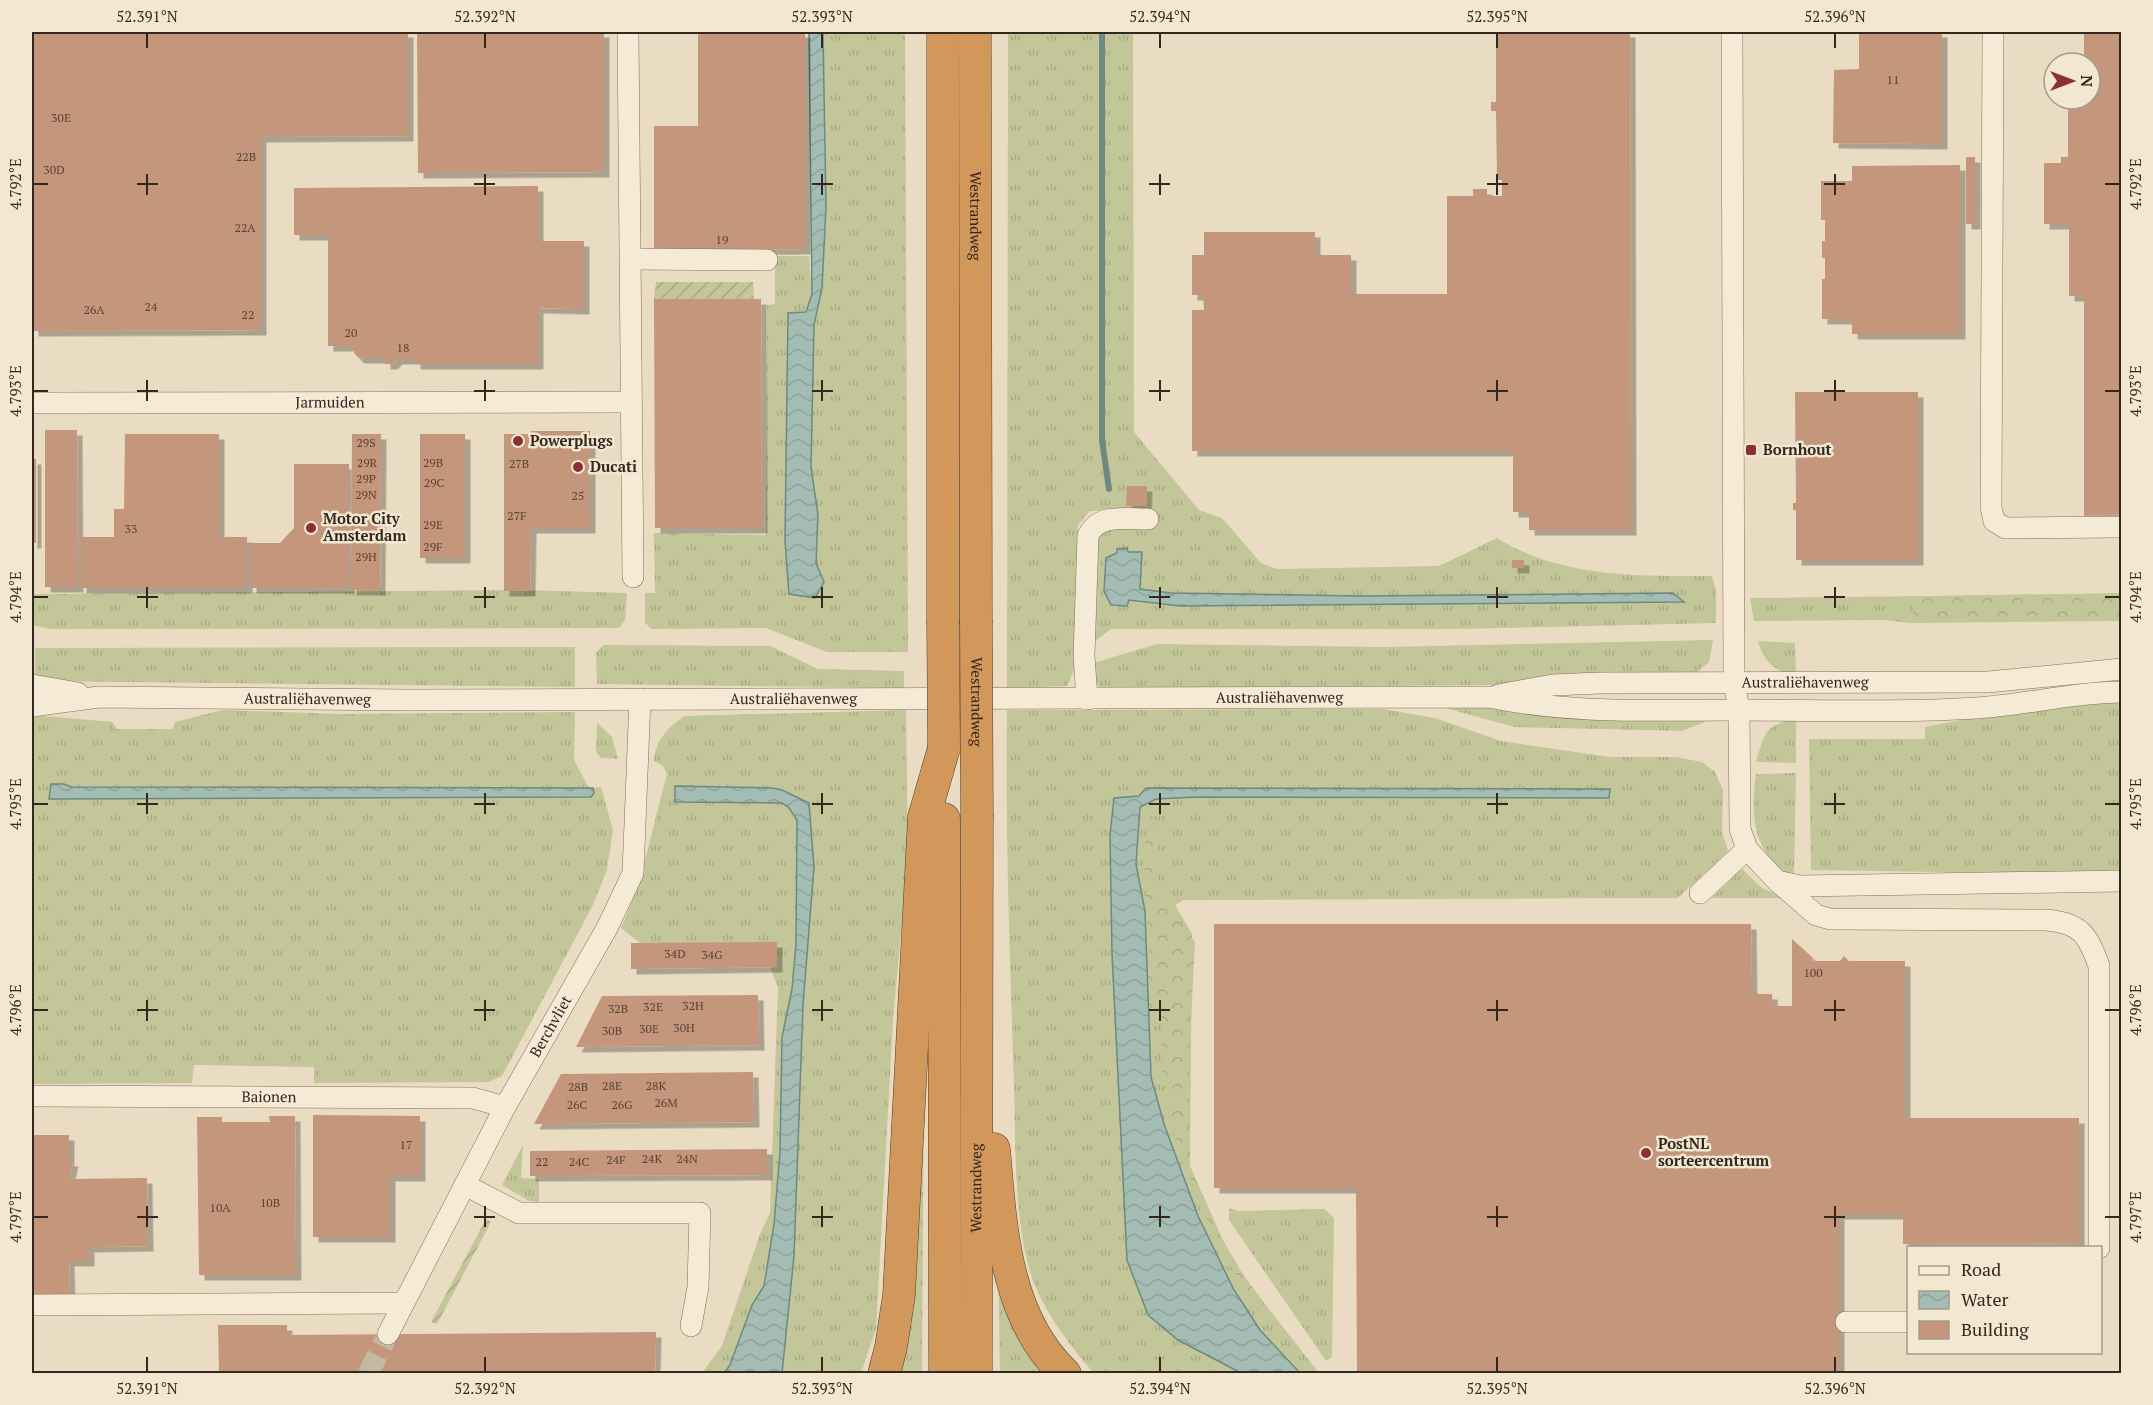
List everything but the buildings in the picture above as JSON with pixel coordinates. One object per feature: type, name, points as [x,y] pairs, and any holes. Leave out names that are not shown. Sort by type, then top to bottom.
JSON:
[{"type":"highway","points":[[884,1374],[891,1347],[899,1295],[934,817],[944,748],[943,32]]},
{"type":"highway","name":"Westrandweg","points":[[975,32],[976,1374]]},
{"type":"highway","name":"Westrandweg","points":[[934,817],[945,1374]]},
{"type":"highway","points":[[976,932],[1002,1238],[1009,1273],[1039,1339],[1065,1374]]},
{"type":"street","points":[[628,32],[633,577]]},
{"type":"street","points":[[1732,32],[1734,682],[1739,710]]},
{"type":"street","points":[[1993,32],[1991,507],[1994,521],[2005,528],[2121,527]]},
{"type":"street","points":[[631,259],[767,261]]},
{"type":"street","name":"Jarmuiden","points":[[32,403],[630,402]]},
{"type":"street","points":[[1087,699],[1084,656],[1088,536],[1093,525],[1103,520],[1148,519]]},
{"type":"street","name":"Australiëhavenweg","points":[[32,706],[99,697],[1087,699],[1489,697],[1553,686],[1734,682],[1988,682],[2121,669]]},
{"type":"street","name":"Australiëhavenweg","points":[[32,685],[99,697]]},
{"type":"street","name":"Australiëhavenweg","points":[[1489,697],[1559,709],[1955,709],[2004,705],[2098,692],[2121,692]]},
{"type":"street","name":"Berchvliet","points":[[388,1334],[505,1107],[607,928],[633,873],[640,699]]},
{"type":"street","name":"Australiëhavenweg","points":[[1739,710],[1740,829],[1747,849],[1777,881],[1816,915],[1830,919],[2046,920],[2066,922],[2084,934],[2092,946],[2099,966],[2099,1246]]},
{"type":"street","points":[[1700,893],[1747,849]]},
{"type":"street","points":[[1777,881],[1811,886],[2121,881]]},
{"type":"street","name":"Baionen","points":[[32,1096],[473,1098],[505,1107]]},
{"type":"street","points":[[465,1185],[519,1214],[700,1214],[698,1287],[691,1326]]},
{"type":"street","points":[[32,1305],[403,1303]]},
{"type":"street","points":[[1846,1322],[1907,1322]]},
{"type":"green space","points":[[823,32],[905,32],[908,652],[827,652],[766,628],[652,629],[645,623],[645,593],[655,593],[654,533],[766,535],[767,305],[775,304],[775,256],[809,256],[812,294],[806,312],[788,313],[785,541],[789,593],[816,563],[818,515],[811,467],[811,420],[814,325],[822,288],[826,207]]},
{"type":"green space","points":[[1008,32],[1133,32],[1134,432],[1199,510],[1222,518],[1261,563],[1277,569],[1439,566],[1497,538],[1547,561],[1574,568],[1629,575],[1712,576],[1716,590],[1716,623],[1457,629],[1111,629],[1094,642],[1095,538],[1142,511],[1090,511],[1078,525],[1077,664],[1067,686],[1007,688]]},
{"type":"green space","points":[[656,282],[753,282],[754,299],[654,299]]},
{"type":"green space","points":[[523,590],[627,593],[625,620],[619,628],[50,629],[32,625],[32,594]]},
{"type":"green space","points":[[2121,593],[2121,621],[1911,623],[1913,608],[1927,596]]},
{"type":"green space","points":[[1927,596],[1913,608],[1911,623],[1882,620],[1754,621],[1750,598]]},
{"type":"green space","points":[[1713,640],[1709,662],[1686,681],[1635,684],[1099,688],[1090,664],[1157,644],[1385,647]]},
{"type":"green space","points":[[1758,641],[1795,643],[1796,677],[1771,665],[1763,655]]},
{"type":"green space","points":[[603,645],[770,646],[818,669],[904,671],[904,688],[597,684],[596,653]]},
{"type":"green space","points":[[575,647],[575,687],[35,681],[35,648]]},
{"type":"green space","points":[[2121,702],[2121,872],[2060,874],[1811,870],[1809,739],[1925,739],[1925,727],[2032,706]]},
{"type":"green space","points":[[1435,705],[1682,716],[1707,721],[1682,731],[1514,727]]},
{"type":"green space","points":[[1383,709],[1435,718],[1501,741],[1610,757],[1676,757],[1702,762],[1715,772],[1723,790],[1722,832],[1728,851],[1678,898],[1184,900],[1175,905],[1192,934],[1190,1166],[1210,1218],[1247,1281],[1319,1373],[1300,1373],[1260,1330],[1234,1290],[1198,1216],[1164,1124],[1151,1077],[1145,911],[1136,864],[1140,807],[1156,799],[1197,797],[1609,798],[1610,789],[1146,788],[1110,835],[1112,954],[1127,1260],[1148,1315],[1241,1373],[1094,1374],[1054,1322],[1036,1288],[1023,1242],[1019,1216],[1008,898],[1007,710]]},
{"type":"green space","points":[[222,710],[339,714],[575,712],[574,760],[589,788],[71,787],[64,784],[51,784],[49,799],[591,797],[593,788],[601,787],[613,830],[607,870],[593,905],[502,1076],[488,1082],[314,1083],[314,1067],[194,1065],[192,1083],[32,1084],[32,715],[113,722],[116,729],[173,729],[175,722]]},
{"type":"green space","points":[[906,710],[908,856],[893,1020],[876,1329],[861,1373],[782,1373],[794,1256],[803,1005],[814,867],[809,803],[772,788],[675,787],[676,802],[782,803],[789,808],[797,820],[796,944],[774,1224],[764,1286],[752,1305],[730,1365],[724,1373],[702,1373],[722,1346],[760,1234],[770,1213],[778,987],[764,953],[640,943],[621,928],[642,871],[667,774],[663,766],[654,761],[655,753],[668,730],[684,716]]},
{"type":"green space","points":[[1796,718],[1796,763],[1756,762],[1767,732],[1778,724]]},
{"type":"green space","points":[[597,723],[612,737],[618,759],[601,758],[596,752]]},
{"type":"green space","points":[[1796,773],[1794,878],[1770,858],[1762,846],[1755,820],[1754,790],[1756,774]]},
{"type":"green space","points":[[1151,816],[1158,821],[1157,889],[1195,942],[1189,1057],[1190,1166],[1230,1256],[1295,1347],[1275,1327],[1222,1255],[1185,1167],[1172,1129],[1163,1072],[1161,1015],[1146,1009],[1150,940],[1145,902],[1148,879],[1142,860]]},
{"type":"green space","points":[[1742,869],[1762,888],[1785,898],[1712,898]]},
{"type":"green space","points":[[924,1055],[922,1373],[895,1374]]},
{"type":"green space","points":[[523,1145],[521,1178],[539,1179],[539,1202],[529,1201],[502,1185]]},
{"type":"green space","points":[[1229,1208],[1238,1211],[1324,1209],[1334,1218],[1332,1357],[1326,1361],[1229,1220]]},
{"type":"green space","points":[[486,1219],[491,1222],[437,1324],[431,1322]]},
{"type":"green space","points":[[998,1249],[1055,1373],[1000,1373]]},
{"type":"water","points":[[809,32],[823,32],[826,207],[822,288],[814,325],[811,467],[818,515],[816,563],[824,582],[815,598],[789,594],[785,541],[788,313],[806,312],[812,294]]},
{"type":"water","points":[[1127,548],[1128,552],[1142,552],[1140,589],[1171,593],[1361,596],[1673,593],[1684,602],[1180,606],[1129,600],[1127,606],[1111,605],[1104,591],[1106,558],[1117,553],[1117,549]]},
{"type":"water","points":[[51,784],[64,784],[71,787],[593,788],[594,793],[591,797],[49,799]]},
{"type":"water","points":[[675,786],[772,788],[782,790],[809,803],[814,867],[803,1005],[794,1256],[782,1373],[724,1373],[730,1365],[752,1305],[764,1286],[774,1224],[780,1152],[782,1037],[792,989],[796,944],[797,820],[789,808],[782,803],[675,802]]},
{"type":"water","points":[[1146,788],[1610,789],[1609,798],[1197,797],[1156,799],[1140,807],[1136,864],[1145,911],[1151,1077],[1164,1124],[1198,1216],[1234,1290],[1260,1330],[1300,1373],[1241,1373],[1178,1340],[1148,1315],[1127,1260],[1112,954],[1110,835],[1114,798],[1139,796]]},
{"type":"waterway","points":[[1102,32],[1102,440],[1109,489]]},
{"type":"tunnel","points":[[368,1374],[388,1334]]},
{"type":"place","name":"Powerplugs","points":[[518,441]]},
{"type":"place","name":"Bornhout","points":[[1751,450]]},
{"type":"place","name":"Ducati","points":[[578,467]]},
{"type":"place","name":"Motor City Amsterdam","points":[[311,528]]},
{"type":"place","name":"PostNL sorteercentrum","points":[[1646,1153]]}]
